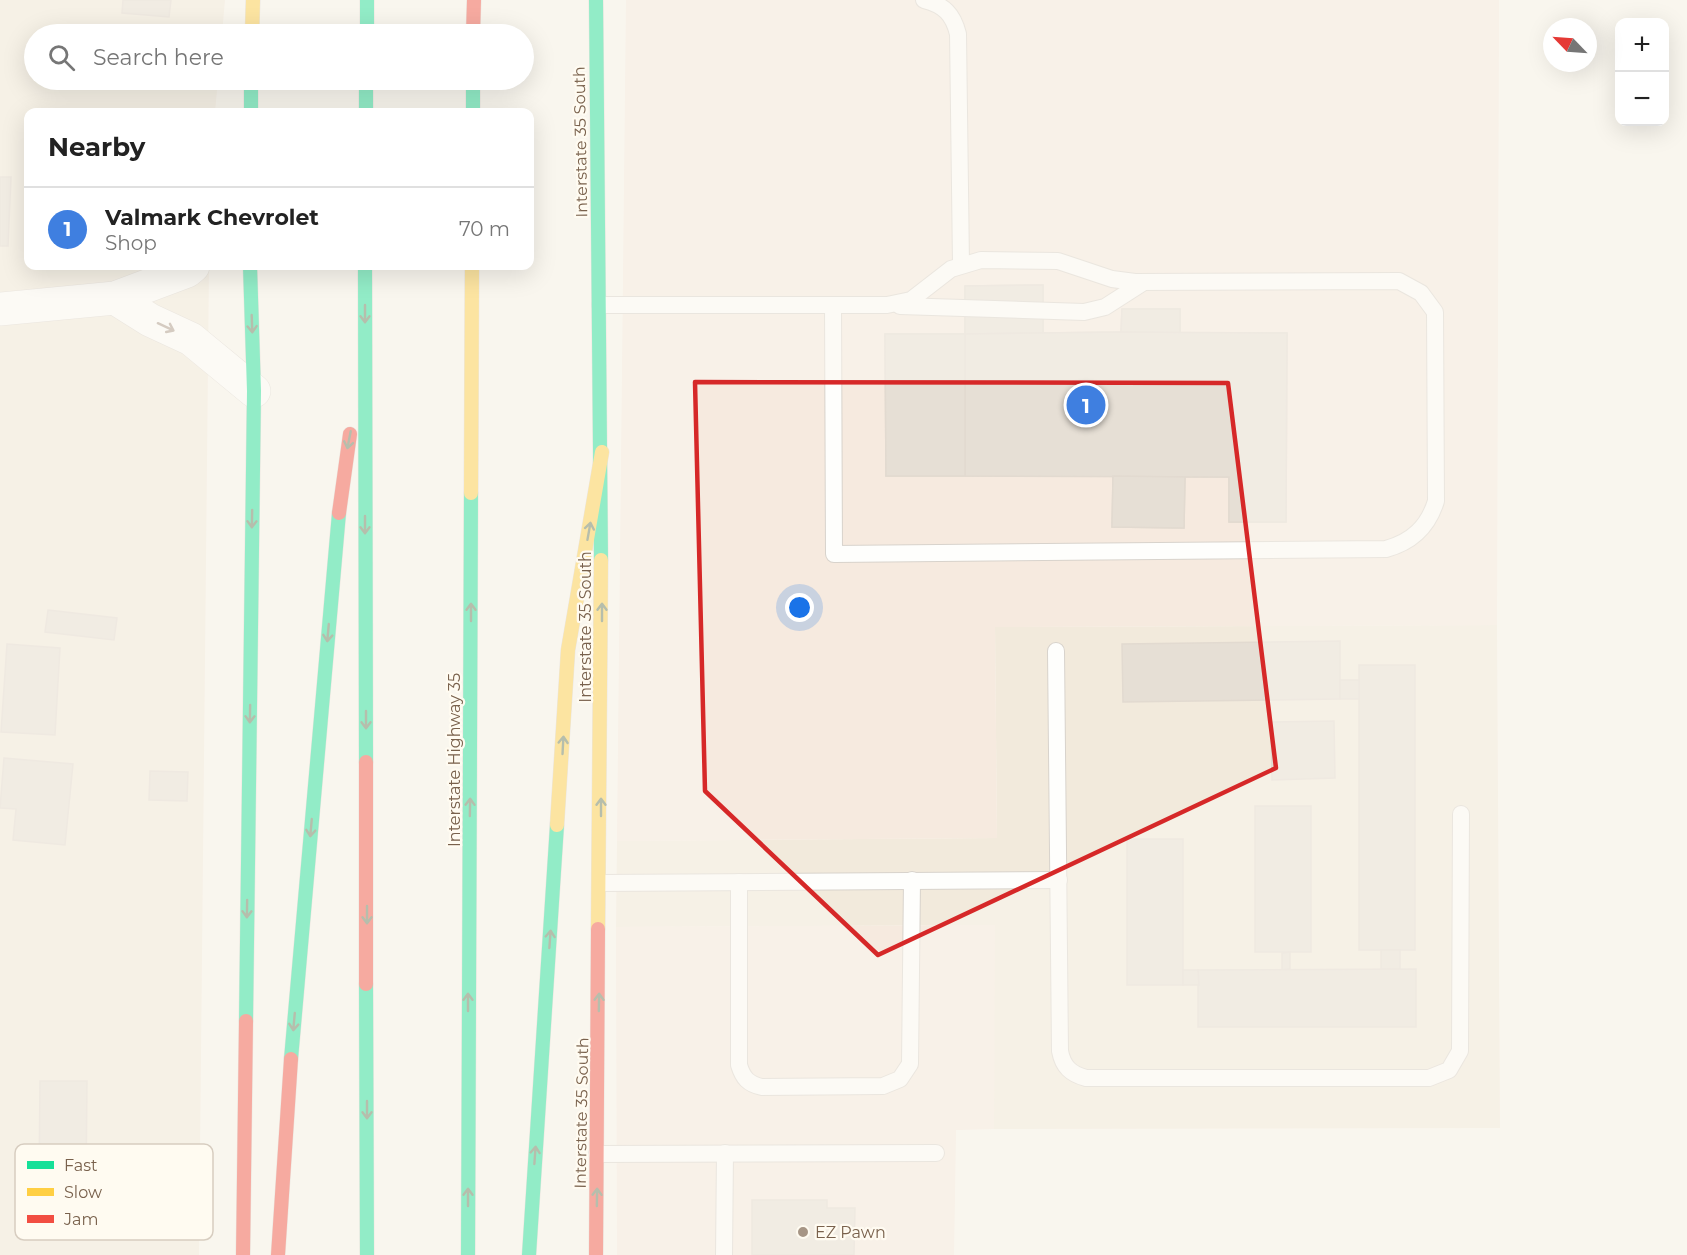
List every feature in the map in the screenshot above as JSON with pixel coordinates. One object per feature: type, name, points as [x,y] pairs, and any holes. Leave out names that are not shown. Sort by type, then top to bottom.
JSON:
[{"type":"main road","points":[[252,24],[253,0]]},
{"type":"main road","points":[[366,24],[367,0]]},
{"type":"main road","points":[[473,24],[474,0]]},
{"type":"main road","name":"Interstate 35 South","points":[[596,0],[602,452],[596,1255]]},
{"type":"main road","points":[[251,90],[251,108]]},
{"type":"main road","points":[[366,90],[366,108]]},
{"type":"main road","points":[[473,90],[473,108]]},
{"type":"main road","points":[[243,1255],[254,391],[250,270]]},
{"type":"main road","points":[[365,270],[367,1255]]},
{"type":"main road","name":"Interstate Highway 35","points":[[468,1255],[472,270]]},
{"type":"main road","points":[[278,1255],[289,1076],[342,476],[364,362]]},
{"type":"main road","points":[[529,1255],[568,650],[602,452]]},
{"type":"street","points":[[0,309],[115,298],[188,270]]},
{"type":"street","points":[[115,298],[150,320],[191,339],[254,391]]},
{"type":"lane","points":[[924,0],[943,7],[951,14],[958,34],[961,264]]},
{"type":"lane","points":[[833,305],[834,554],[1386,549],[1407,542],[1418,533],[1433,511],[1436,501],[1435,312],[1421,293],[1399,281],[1144,282],[1112,279],[1051,260],[981,260],[961,264],[910,300],[887,305]]},
{"type":"lane","points":[[600,305],[887,305],[1084,312],[1105,307],[1144,282]]},
{"type":"lane","points":[[1056,651],[1060,1051],[1068,1070],[1077,1076],[1086,1078],[1429,1078],[1449,1070],[1460,1051],[1461,814]]},
{"type":"lane","points":[[739,882],[739,1065],[742,1075],[753,1085],[762,1087],[883,1086],[900,1079],[910,1064],[912,880]]},
{"type":"lane","points":[[600,883],[1059,880]]},
{"type":"lane","points":[[724,1255],[725,1153]]},
{"type":"lane","points":[[597,1154],[936,1153]]},
{"type":"highlighted area","points":[[695,382],[1228,383],[1276,768],[878,955],[705,791]]},
{"type":"shaded area","points":[[0,0],[225,0],[223,24],[24,24],[24,90],[217,90],[215,108],[24,108],[24,270],[209,270],[200,1144],[15,1144],[15,1240],[199,1240],[199,1255],[0,1255]]},
{"type":"shaded area","points":[[626,0],[1499,0],[1497,625],[995,627],[997,838],[617,841]]},
{"type":"shaded area","points":[[1497,625],[1500,1128],[994,1129],[994,925],[616,927],[617,841],[997,838],[995,627]]},
{"type":"shaded area","points":[[995,925],[994,1129],[956,1130],[954,1255],[617,1255],[616,927]]},
{"type":"building","points":[[123,0],[171,0],[169,17],[122,13]]},
{"type":"building","points":[[0,177],[11,177],[8,246],[0,246]]},
{"type":"building","points":[[1043,285],[1043,333],[1121,332],[1122,309],[1180,309],[1180,333],[1287,333],[1286,522],[1229,522],[1229,477],[1185,477],[1184,528],[1112,527],[1113,476],[886,476],[885,334],[965,334],[965,286]]},
{"type":"building","points":[[1043,285],[1043,333],[965,334],[965,286]]},
{"type":"building","points":[[1122,309],[1180,309],[1180,333],[1121,332]]},
{"type":"building","points":[[1287,333],[1286,522],[1229,522],[1229,477],[965,476],[965,334]]},
{"type":"building","points":[[885,334],[965,334],[965,476],[886,476]]},
{"type":"building","points":[[1113,476],[1185,477],[1184,528],[1112,527]]},
{"type":"building","points":[[48,610],[117,618],[114,640],[45,632]]},
{"type":"building","points":[[1340,641],[1340,699],[1123,702],[1122,644]]},
{"type":"building","points":[[7,644],[60,648],[55,735],[1,732]]},
{"type":"building","points":[[1359,665],[1415,665],[1415,950],[1359,950]]},
{"type":"building","points":[[1340,680],[1359,680],[1359,699],[1340,699]]},
{"type":"building","points":[[1334,721],[1335,778],[1272,780],[1271,722]]},
{"type":"building","points":[[4,758],[73,764],[65,845],[13,840],[16,809],[0,808]]},
{"type":"building","points":[[150,771],[188,772],[187,801],[149,800]]},
{"type":"building","points":[[1255,806],[1311,806],[1311,952],[1255,952]]},
{"type":"building","points":[[1127,839],[1183,839],[1183,985],[1127,985]]},
{"type":"building","points":[[1381,950],[1400,950],[1400,969],[1381,969]]},
{"type":"building","points":[[1290,952],[1290,969],[1282,970],[1282,953]]},
{"type":"building","points":[[1416,969],[1416,1027],[1198,1027],[1198,970]]},
{"type":"building","points":[[1183,970],[1198,970],[1199,985],[1183,985]]},
{"type":"building","points":[[40,1081],[87,1081],[86,1144],[39,1144]]},
{"type":"building","name":"EZ Pawn","points":[[752,1200],[827,1200],[827,1208],[855,1208],[854,1255],[752,1255]]},
{"type":"traffic: fast","points":[[367,0],[367,24]]},
{"type":"traffic: fast","points":[[596,0],[601,560]]},
{"type":"traffic: fast","points":[[251,90],[251,108]]},
{"type":"traffic: fast","points":[[366,90],[366,108]]},
{"type":"traffic: fast","points":[[473,90],[473,108]]},
{"type":"traffic: fast","points":[[246,1021],[254,391],[250,270]]},
{"type":"traffic: fast","points":[[365,270],[366,762]]},
{"type":"traffic: fast","points":[[468,1255],[471,493]]},
{"type":"traffic: fast","points":[[291,1059],[339,513]]},
{"type":"traffic: fast","points":[[529,1255],[557,825]]},
{"type":"traffic: fast","points":[[366,984],[367,1255]]},
{"type":"traffic: slow","points":[[252,24],[253,0]]},
{"type":"traffic: slow","points":[[471,493],[472,270]]},
{"type":"traffic: slow","points":[[557,825],[568,650],[602,452]]},
{"type":"traffic: slow","points":[[598,929],[601,560]]},
{"type":"traffic: jam","points":[[473,24],[474,0]]},
{"type":"traffic: jam","points":[[339,513],[350,434]]},
{"type":"traffic: jam","points":[[366,762],[366,984]]},
{"type":"traffic: jam","points":[[596,1255],[598,929]]},
{"type":"traffic: jam","points":[[243,1255],[246,1021]]},
{"type":"traffic: jam","points":[[278,1255],[291,1059]]},
{"type":"place","name":"Valmark Chevrolet","points":[[1086,405]]},
{"type":"place","name":"EZ Pawn","points":[[803,1232]]}]
